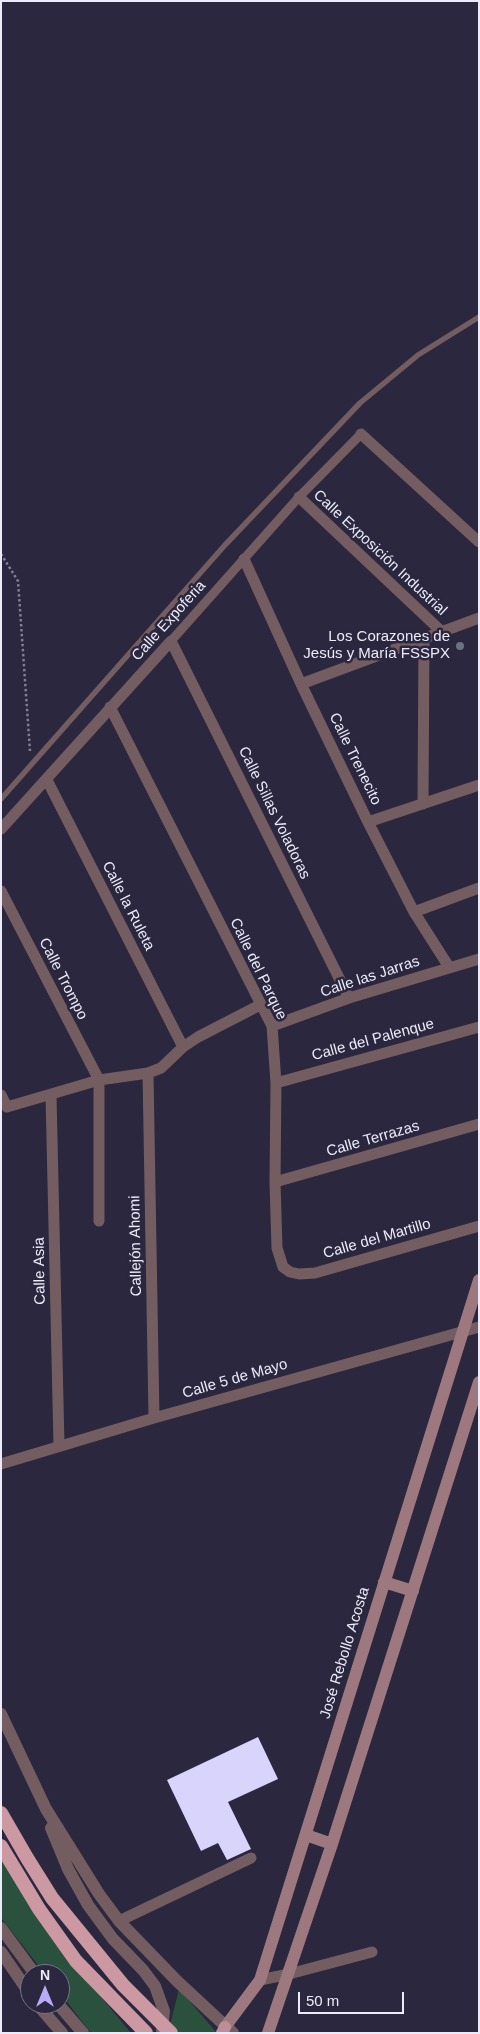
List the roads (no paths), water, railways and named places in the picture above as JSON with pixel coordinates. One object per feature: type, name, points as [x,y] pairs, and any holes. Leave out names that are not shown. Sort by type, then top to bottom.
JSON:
[{"type":"highway","points":[[1,1813],[52,1898],[123,1985],[171,2033]]},
{"type":"highway","points":[[1,1846],[17,1876],[76,1961],[146,2033]]},
{"type":"main road","name":"José Rebollo Acosta","points":[[226,2031],[260,1980],[479,1280]]},
{"type":"main road","points":[[268,2033],[332,1844],[479,1382]]},
{"type":"main road","points":[[384,1582],[413,1590]]},
{"type":"main road","points":[[306,1835],[332,1844]]},
{"type":"street","name":"Calle Expoferia","points":[[1,829],[172,641],[299,497],[361,434]]},
{"type":"street","points":[[361,434],[479,542]]},
{"type":"street","name":"Calle Exposición Industrial","points":[[299,497],[441,631]]},
{"type":"street","name":"Calle Trenecito","points":[[244,559],[301,684],[368,822],[414,912],[449,967]]},
{"type":"street","points":[[301,684],[479,618]]},
{"type":"street","name":"Calle Exposición Industrial","points":[[423,804],[424,637]]},
{"type":"street","name":"Calle Sillas Voladoras","points":[[172,641],[349,998]]},
{"type":"street","name":"Calle del Parque","points":[[110,708],[272,1026],[276,1083],[275,1182],[277,1248],[283,1267]]},
{"type":"street","name":"Calle la Ruleta","points":[[47,780],[183,1047]]},
{"type":"street","points":[[368,822],[479,786]]},
{"type":"street","points":[[414,912],[479,888]]},
{"type":"street","name":"Calle Trompo","points":[[1,891],[99,1080]]},
{"type":"street","name":"Calle las Jarras","points":[[272,1026],[349,998],[479,959]]},
{"type":"street","points":[[1,1095],[6,1107],[99,1080],[148,1073],[161,1068],[183,1047],[233,1018],[260,1005]]},
{"type":"street","name":"Calle del Palenque","points":[[276,1083],[479,1027]]},
{"type":"street","name":"Callejón Ahomi","points":[[148,1073],[154,1418]]},
{"type":"street","points":[[99,1080],[99,1221]]},
{"type":"street","name":"Calle Asia","points":[[51,1095],[59,1445]]},
{"type":"street","name":"Calle Terrazas","points":[[275,1182],[479,1124]]},
{"type":"street","name":"Calle del Martillo","points":[[283,1267],[299,1274],[315,1272],[479,1226]]},
{"type":"street","name":"Calle 5 de Mayo","points":[[1,1464],[59,1445],[479,1327]]},
{"type":"street","points":[[1,1714],[46,1809],[99,1894],[119,1921],[226,2031]]},
{"type":"street","points":[[46,1809],[59,1850],[88,1905],[113,1939],[143,1970],[155,1986],[164,2011],[162,2033]]},
{"type":"street","points":[[119,1921],[251,1858]]},
{"type":"street","points":[[1,1928],[28,1964]]},
{"type":"street","points":[[1,1952],[20,1980]]},
{"type":"street","points":[[260,1980],[372,1952]]},
{"type":"street","points":[[46,2014],[62,2033]]},
{"type":"street","points":[[67,2014],[83,2033]]},
{"type":"lane","points":[[1,799],[225,545],[360,403],[418,355],[479,317]]},
{"type":"place","name":"Los Corazones de Jesús y María FSSPX","points":[[460,646]]}]
